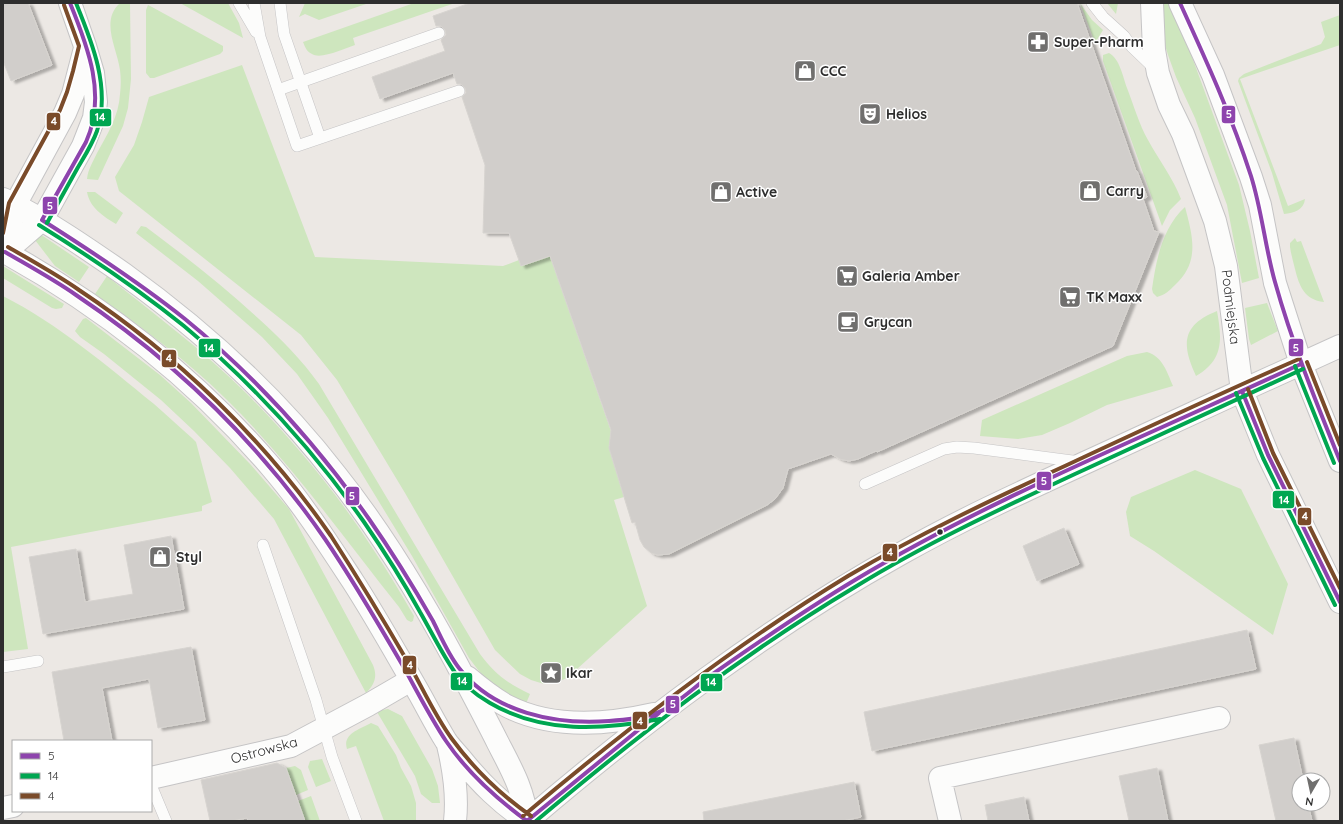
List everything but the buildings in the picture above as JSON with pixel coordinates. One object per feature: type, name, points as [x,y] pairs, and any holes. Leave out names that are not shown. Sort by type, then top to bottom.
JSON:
[{"type":"main road","name":"Podmiejska","points":[[1152,3],[1154,50],[1158,73],[1169,106],[1182,134],[1215,221],[1226,266],[1242,391],[1268,455],[1340,602]]},
{"type":"main road","points":[[1180,3],[1213,75],[1251,177],[1260,205],[1275,283],[1301,364],[1340,461]]},
{"type":"main road","points":[[4,251],[42,220],[83,146],[94,118],[95,88],[93,73],[75,5]]},
{"type":"main road","points":[[4,251],[9,202],[65,112],[73,94],[85,46]]},
{"type":"main road","points":[[9,202],[42,220],[100,257],[158,298],[200,332],[278,408],[336,474],[369,519],[396,560],[461,671],[515,775],[525,805],[527,821]]},
{"type":"main road","points":[[4,251],[73,293],[134,338],[177,372],[242,434],[273,468],[304,508],[353,582],[447,742],[492,794],[527,821]]},
{"type":"main road","points":[[527,821],[659,713],[755,644],[861,576],[946,528],[993,505],[1340,346]]},
{"type":"main road","points":[[461,671],[485,692],[507,706],[548,720],[602,722],[630,720],[659,713]]},
{"type":"main road","name":"Ostrowska","points":[[152,778],[291,746],[411,680]]},
{"type":"main road","points":[[950,821],[940,778],[1219,718]]},
{"type":"main road","points":[[447,742],[456,788],[455,821]]},
{"type":"lane","points":[[239,3],[260,37]]},
{"type":"lane","points":[[254,3],[260,37],[297,146],[459,90]]},
{"type":"lane","points":[[1092,3],[1158,73]]},
{"type":"lane","points":[[282,6],[284,34],[320,138]]},
{"type":"lane","points":[[278,90],[439,33]]},
{"type":"lane","points":[[866,484],[944,449],[957,447],[1086,462]]},
{"type":"lane","points":[[263,545],[316,700],[332,757],[356,821]]},
{"type":"lane","points":[[3,667],[38,661]]},
{"type":"lane","points":[[152,787],[166,821]]},
{"type":"green space","points":[[120,3],[130,3],[131,79],[128,108],[123,126],[98,180],[87,179],[88,172],[115,118],[119,102],[121,85],[120,70],[110,26],[114,10]]},
{"type":"green space","points":[[180,3],[228,3],[239,23],[243,38]]},
{"type":"green space","points":[[305,3],[369,3],[319,20],[305,14],[299,17]]},
{"type":"green space","points":[[414,3],[455,3],[353,38],[355,45],[327,55],[321,56],[310,53],[306,49],[303,42]]},
{"type":"green space","points":[[1080,3],[1092,20],[1103,30],[1095,43]]},
{"type":"green space","points":[[1107,3],[1118,3],[1116,14]]},
{"type":"green space","points":[[1159,3],[1172,3],[1239,185],[1259,278],[1242,283],[1227,205],[1195,118],[1176,77],[1168,55],[1162,35]]},
{"type":"green space","points":[[148,5],[223,46],[223,51],[220,54],[154,78],[150,78],[146,73],[146,10]]},
{"type":"green space","points":[[1340,15],[1340,45],[1240,79],[1288,206],[1305,199],[1301,208],[1291,213],[1284,214],[1272,173],[1238,81],[1244,74],[1321,44],[1325,37],[1321,22]]},
{"type":"green space","points":[[1109,53],[1116,59],[1142,128],[1181,199],[1170,210],[1162,226],[1103,61],[1103,55]]},
{"type":"green space","points":[[242,65],[315,257],[503,266],[519,260],[521,266],[550,256],[611,431],[609,448],[624,497],[614,500],[647,606],[567,678],[555,683],[544,684],[531,680],[520,674],[495,650],[405,493],[337,380],[301,335],[119,191],[115,177],[134,145],[149,97]]},
{"type":"green space","points":[[87,192],[95,192],[123,213],[116,224],[102,215],[94,207]]},
{"type":"green space","points":[[1185,207],[1192,239],[1191,258],[1183,276],[1169,290],[1157,297],[1153,293],[1152,289],[1161,245],[1177,215]]},
{"type":"green space","points":[[141,226],[146,227],[161,238],[232,295],[283,342],[312,375],[319,384],[480,654],[502,677],[530,694],[525,706],[488,683],[469,658],[412,556],[328,418],[297,374],[262,337],[198,281],[136,233]]},
{"type":"green space","points":[[40,234],[89,267],[79,282],[55,266],[35,240]]},
{"type":"green space","points":[[1295,238],[1297,242],[1301,241],[1324,302],[1317,301],[1307,295],[1301,286],[1290,247],[1290,243]]},
{"type":"green space","points":[[3,266],[64,304],[62,308],[52,308],[3,278]]},
{"type":"green space","points":[[107,276],[213,362],[230,377],[281,429],[329,487],[359,528],[414,616],[413,621],[411,622],[407,620],[399,607],[295,475],[227,400],[180,358],[95,294]]},
{"type":"green space","points":[[3,296],[43,319],[81,346],[154,404],[192,438],[196,442],[212,502],[202,506],[202,511],[11,547],[28,649],[3,652]]},
{"type":"green space","points":[[1267,303],[1278,331],[1251,345],[1245,308]]},
{"type":"green space","points":[[1217,311],[1220,331],[1219,348],[1212,363],[1196,376],[1188,354],[1188,337],[1191,329],[1197,323],[1205,316]]},
{"type":"green space","points":[[86,318],[160,375],[191,403],[251,465],[289,509],[373,665],[375,677],[371,687],[366,693],[274,519],[230,468],[161,400],[104,354],[80,337],[75,331],[83,319]]},
{"type":"green space","points":[[1147,352],[1157,357],[1161,361],[1173,386],[1107,405],[1042,435],[1018,439],[980,436],[982,420],[1127,356]]},
{"type":"green space","points":[[1195,470],[1241,489],[1288,584],[1273,635],[1154,551],[1130,536],[1126,512],[1131,497]]},
{"type":"green space","points":[[388,709],[402,716],[432,769],[438,786],[440,803],[432,803],[421,794],[415,776],[377,712]]},
{"type":"green space","points":[[371,723],[378,726],[396,755],[411,786],[416,803],[416,821],[384,821],[356,746],[347,749],[346,744],[349,736]]},
{"type":"green space","points":[[322,759],[331,781],[316,787],[308,767],[310,761]]},
{"type":"green space","points":[[295,766],[301,770],[308,790],[296,795],[286,768]]},
{"type":"green space","points":[[311,796],[320,821],[305,821],[298,801]]},
{"type":"transit line","name":"5","points":[[70,3],[89,54],[95,89],[95,107],[92,125],[86,142],[42,220],[79,243],[151,293],[185,319],[211,341],[260,388],[306,438],[349,491],[369,519],[410,582],[459,668],[473,683],[490,696],[508,706],[527,713],[547,718],[588,722],[632,719],[648,716],[661,711],[676,703],[710,676],[763,639],[855,580],[902,553],[1046,480],[1242,391]]},
{"type":"transit line","name":"14","points":[[47,223],[88,151],[97,131],[101,115],[102,98],[98,66],[88,33],[76,3]]},
{"type":"transit line","name":"5","points":[[1180,3],[1218,89],[1244,154],[1255,189],[1272,269],[1282,305],[1305,372],[1340,461]]},
{"type":"transit line","name":"4","points":[[3,233],[9,203],[60,110],[73,71],[79,46],[64,5]]},
{"type":"transit line","name":"14","points":[[39,225],[113,273],[184,326],[234,371],[280,418],[303,443],[364,522],[414,600],[449,664],[461,681],[475,693],[490,703],[510,713],[552,725],[573,727],[616,726],[660,719]]},
{"type":"transit line","name":"4","points":[[8,247],[70,284],[115,315],[150,342],[217,401],[248,433],[305,500],[331,536],[390,632],[452,739],[469,761],[488,781],[531,816]]},
{"type":"transit line","name":"5","points":[[5,252],[67,289],[112,320],[180,375],[242,436],[299,503],[325,539],[403,666],[434,723],[454,752],[483,784],[527,821]]},
{"type":"transit line","name":"4","points":[[523,816],[641,720],[681,690],[763,631],[848,576],[929,531],[984,504],[1183,411],[1299,359]]},
{"type":"transit line","name":"4","points":[[1307,362],[1340,445]]},
{"type":"transit line","name":"5","points":[[1211,405],[1301,364]]},
{"type":"transit line","name":"14","points":[[1295,366],[1334,463]]},
{"type":"transit line","name":"14","points":[[536,821],[612,758],[771,640],[881,571],[1019,500],[1303,369]]},
{"type":"transit line","name":"4","points":[[1248,389],[1273,453],[1340,588]]},
{"type":"transit line","name":"5","points":[[1242,391],[1268,455],[1340,602]]},
{"type":"transit line","name":"14","points":[[1236,393],[1263,458],[1335,605]]},
{"type":"transit line","name":"5","points":[[527,821],[659,713]]},
{"type":"place","name":"Super-Pharm","points":[[1038,42]]},
{"type":"place","name":"CCC","points":[[805,71]]},
{"type":"place","name":"Helios","points":[[870,114]]},
{"type":"place","name":"Carry","points":[[1090,191]]},
{"type":"place","name":"Active","points":[[721,192]]},
{"type":"place","name":"Galeria Amber","points":[[847,276]]},
{"type":"place","name":"TK Maxx","points":[[1070,297]]},
{"type":"place","name":"Grycan","points":[[848,322]]},
{"type":"place","name":"Styl","points":[[160,557]]},
{"type":"place","name":"Ikar","points":[[551,673]]}]
